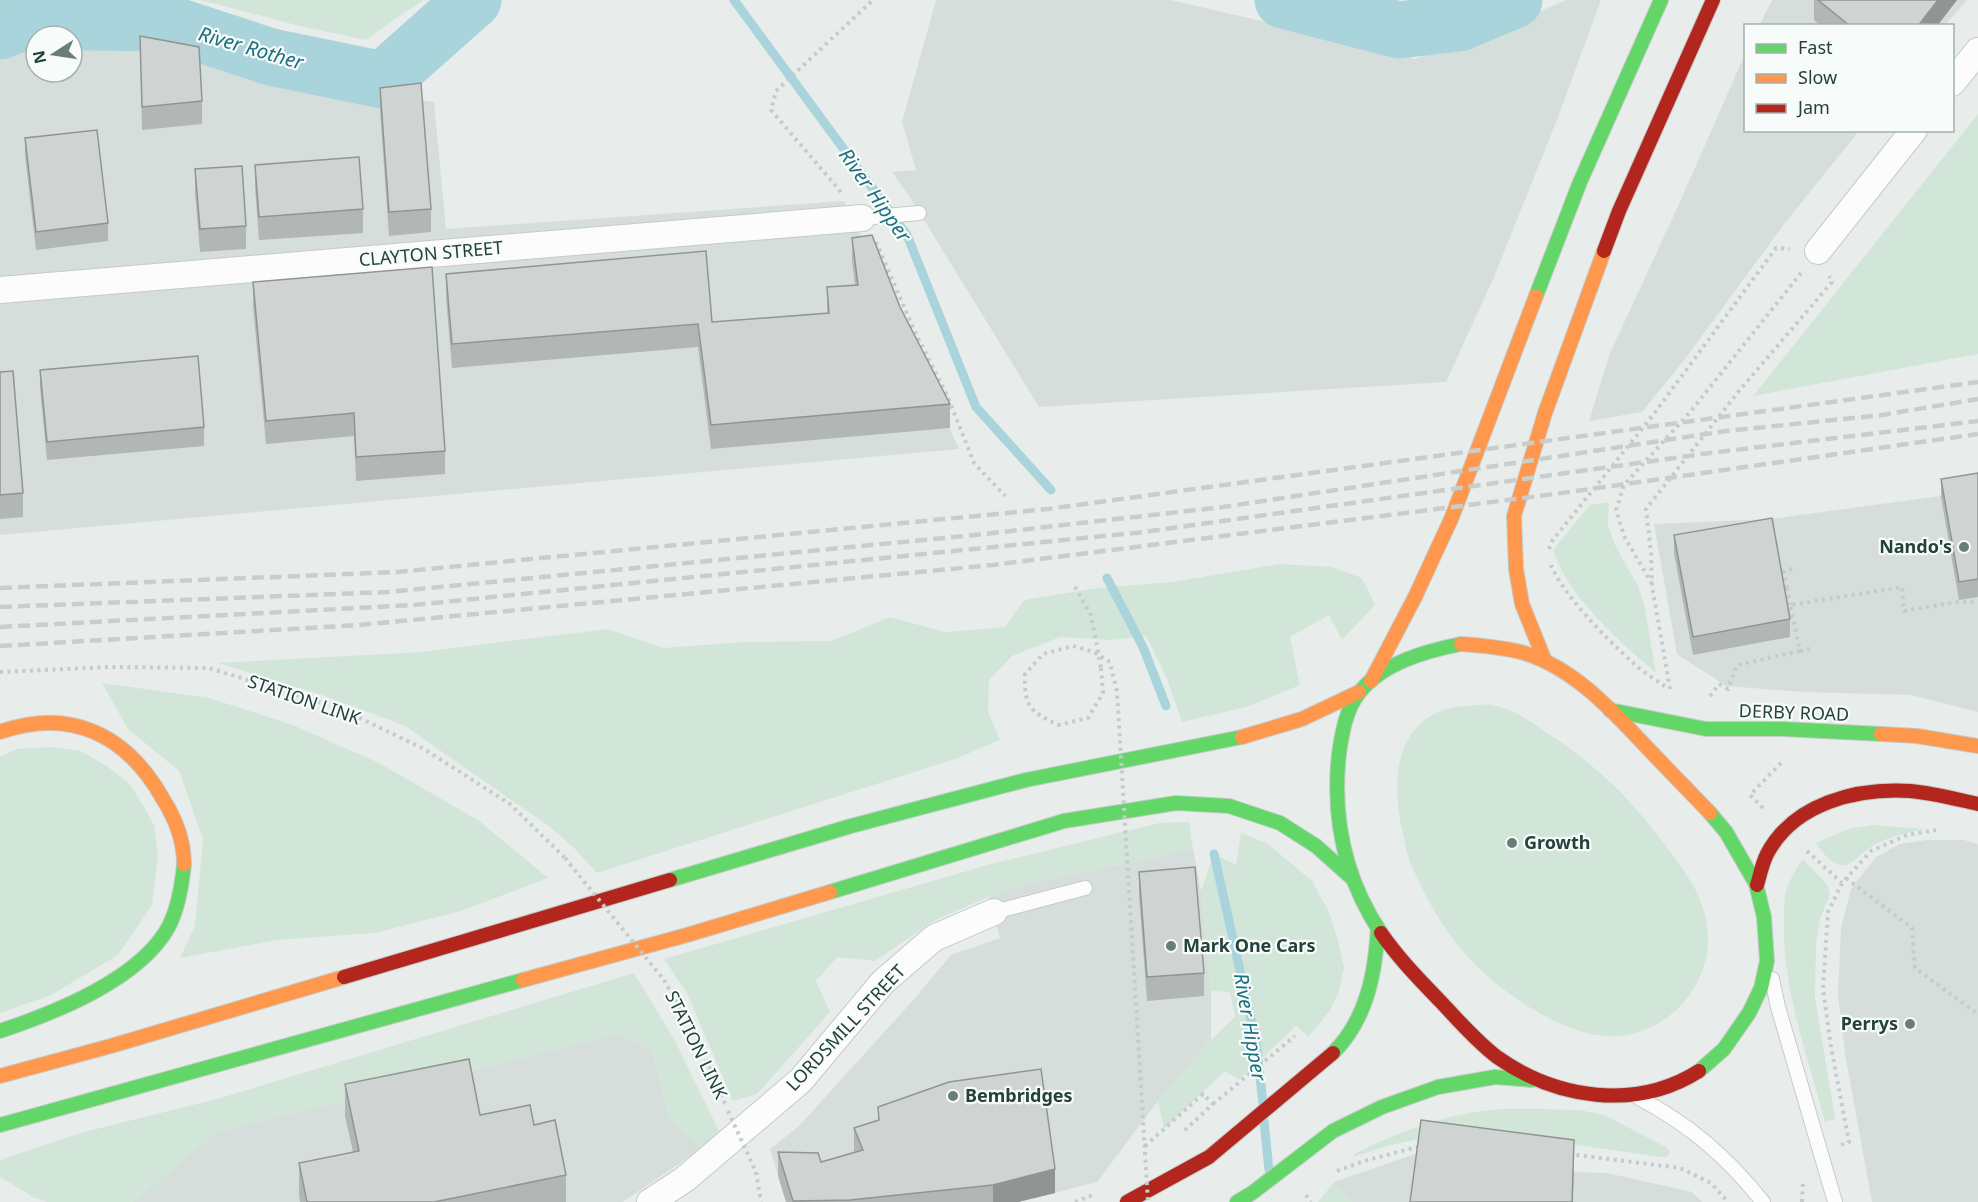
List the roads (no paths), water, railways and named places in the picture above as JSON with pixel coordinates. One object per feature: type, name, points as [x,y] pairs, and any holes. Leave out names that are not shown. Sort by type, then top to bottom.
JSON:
[{"type":"highway","points":[[1371,681],[1415,597],[1452,517],[1580,182],[1661,0]]},
{"type":"highway","points":[[1545,661],[1522,604],[1516,569],[1514,516],[1545,413],[1619,211],[1713,0]]},
{"type":"highway","points":[[0,1076],[111,1046],[862,824],[1026,780],[1204,746],[1264,732],[1302,718],[1359,692],[1371,681],[1405,660],[1442,647],[1461,644],[1482,644],[1514,650],[1545,661],[1581,682],[1719,822],[1756,885],[1766,933],[1768,960],[1754,1008],[1727,1044],[1705,1067],[1674,1085],[1634,1096],[1607,1098],[1583,1095],[1542,1081],[1503,1061],[1426,987],[1378,928],[1353,879],[1342,844],[1337,767],[1342,731],[1348,712],[1359,692]]},
{"type":"highway","name":"DERBY ROAD","points":[[1610,710],[1706,729],[1783,729],[1906,736],[1978,746]]},
{"type":"highway","points":[[0,732],[21,725],[62,723],[97,733],[128,752],[157,787],[176,827],[184,861],[178,900],[165,933],[139,960],[104,987],[28,1022],[0,1031]]},
{"type":"highway","points":[[1756,885],[1767,854],[1785,830],[1800,815],[1836,799],[1880,790],[1932,793],[1978,804]]},
{"type":"highway","points":[[0,1125],[687,935],[1064,821],[1176,803],[1229,806],[1280,823],[1316,846],[1353,879]]},
{"type":"highway","points":[[1127,1202],[1209,1157],[1338,1048],[1361,1015],[1374,966],[1378,928]]},
{"type":"highway","points":[[1238,1202],[1333,1131],[1382,1107],[1438,1087],[1495,1077],[1542,1081]]},
{"type":"street","points":[[1954,82],[1978,51]]},
{"type":"street","points":[[1818,251],[1912,132]]},
{"type":"street","name":"CLAYTON STREET","points":[[0,290],[862,218]]},
{"type":"street","name":"LORDSMILL STREET","points":[[650,1202],[682,1191],[801,1080],[883,982],[934,938],[994,912]]},
{"type":"lane","points":[[862,218],[919,213]]},
{"type":"lane","points":[[994,912],[1085,888]]},
{"type":"lane","points":[[1768,960],[1778,1007],[1835,1202]]},
{"type":"lane","points":[[1634,1096],[1703,1138],[1737,1170],[1763,1202]]},
{"type":"waterway","name":"River Rother","points":[[0,31],[26,21],[167,23],[271,57],[383,80],[473,0]]},
{"type":"waterway","name":"River Hipper","points":[[734,0],[907,235],[976,407],[1051,490]]},
{"type":"waterway","name":"River Rother","points":[[1283,0],[1399,30],[1459,23],[1514,0]]},
{"type":"waterway","name":"River Hipper","points":[[1107,578],[1143,647],[1166,706]]},
{"type":"waterway","name":"River Hipper","points":[[1214,854],[1256,1042],[1263,1104]]},
{"type":"waterway","name":"River Hipper","points":[[1264,1121],[1269,1170]]},
{"type":"railway","points":[[0,588],[397,572],[1048,509],[1978,382]]},
{"type":"railway","points":[[0,607],[388,592],[975,535],[1223,507],[1726,431],[1882,415],[1978,399]]},
{"type":"railway","points":[[0,627],[413,605],[1144,532],[1710,453],[1978,421]]},
{"type":"railway","points":[[0,646],[359,625],[993,565],[1555,494],[1978,434]]},
{"type":"place","name":"Nando's","points":[[1964,547]]},
{"type":"place","name":"Growth","points":[[1512,843]]},
{"type":"place","name":"Mark One Cars","points":[[1171,946]]},
{"type":"place","name":"Perrys","points":[[1910,1024]]},
{"type":"place","name":"Bembridges","points":[[953,1096]]}]
